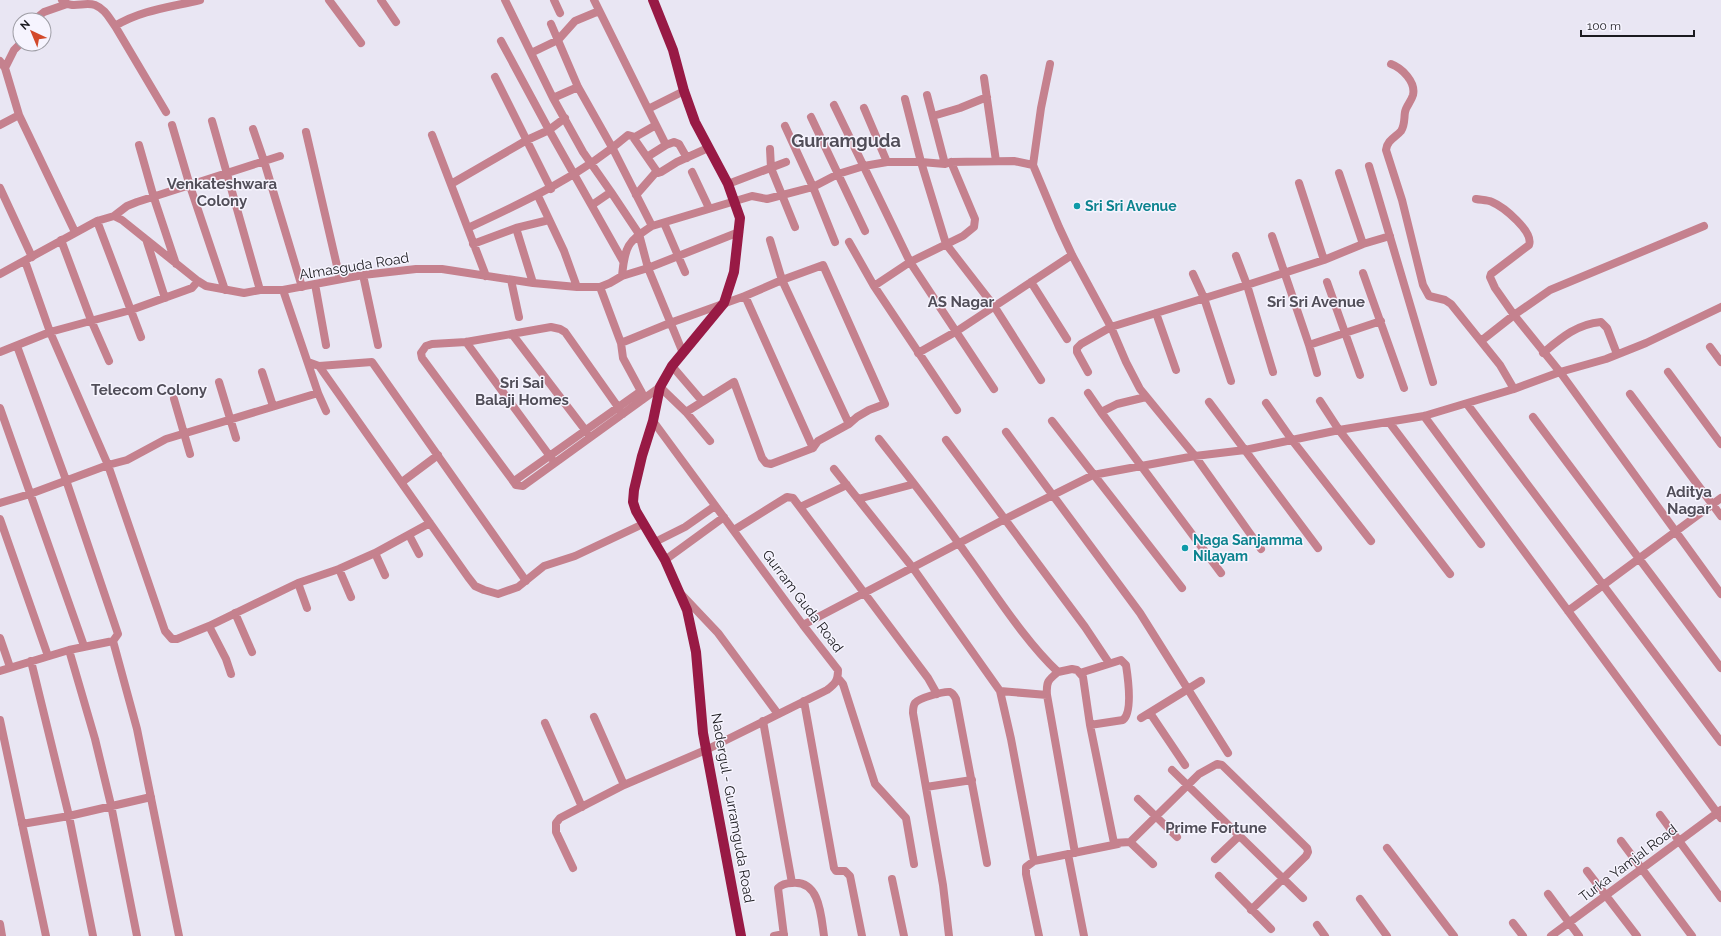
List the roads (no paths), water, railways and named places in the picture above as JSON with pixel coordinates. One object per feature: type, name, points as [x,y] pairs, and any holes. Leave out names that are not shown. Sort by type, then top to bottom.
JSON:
[{"type":"main road","name":"Nadergul - Gurramguda Road","points":[[653,0],[673,50],[684,91],[695,122],[728,184],[740,218],[734,272],[724,303],[672,366],[660,387],[653,421],[642,456],[634,490],[633,502],[643,524],[665,560],[688,610],[696,652],[703,733],[708,749],[741,936]]},
{"type":"street","points":[[115,26],[129,17],[151,10],[200,0]]},
{"type":"street","points":[[329,0],[361,43]]},
{"type":"street","points":[[381,0],[396,22]]},
{"type":"street","points":[[505,0],[553,98],[583,152],[639,234],[648,268],[683,353]]},
{"type":"street","points":[[554,0],[560,13]]},
{"type":"street","points":[[594,0],[666,145]]},
{"type":"street","points":[[44,12],[65,2],[73,6],[94,4],[100,8],[115,26],[166,112]]},
{"type":"street","points":[[532,53],[558,40],[575,21],[599,11]]},
{"type":"street","points":[[550,24],[578,87],[613,149],[652,226]]},
{"type":"street","points":[[501,41],[623,261]]},
{"type":"street","points":[[5,68],[14,52]]},
{"type":"street","points":[[0,61],[5,68],[19,115],[75,232]]},
{"type":"street","points":[[1050,64],[1032,165],[1072,255],[1111,327],[1140,389],[1195,456],[1260,549]]},
{"type":"street","points":[[1391,64],[1399,67],[1407,76],[1411,84],[1413,94],[1405,111],[1404,126],[1401,131],[1388,142],[1386,150],[1402,200],[1423,285],[1429,296],[1445,300],[1451,304],[1504,371],[1514,389]]},
{"type":"street","points":[[495,77],[551,189]]},
{"type":"street","points":[[984,78],[996,161]]},
{"type":"street","points":[[553,98],[578,87]]},
{"type":"street","points":[[648,109],[684,91]]},
{"type":"street","points":[[874,286],[910,262],[963,236],[974,227],[975,219],[948,163],[928,95]]},
{"type":"street","points":[[933,116],[960,108],[987,97]]},
{"type":"street","points":[[905,99],[920,162],[946,244],[994,306],[1041,380]]},
{"type":"street","points":[[834,105],[910,262],[994,389]]},
{"type":"street","points":[[864,108],[887,162]]},
{"type":"street","points":[[0,125],[19,115]]},
{"type":"street","points":[[811,117],[865,231]]},
{"type":"street","points":[[451,184],[527,140],[549,130],[565,118]]},
{"type":"street","points":[[212,121],[260,290]]},
{"type":"street","points":[[172,125],[190,186],[225,290]]},
{"type":"street","points":[[633,137],[656,125]]},
{"type":"street","points":[[785,126],[813,187],[835,242]]},
{"type":"street","points":[[253,129],[302,287]]},
{"type":"street","points":[[306,132],[340,279]]},
{"type":"street","points":[[432,135],[486,276]]},
{"type":"street","points":[[468,228],[551,189],[592,164],[613,149],[628,135],[633,137],[657,172]]},
{"type":"street","points":[[647,157],[666,145],[674,142],[679,144],[687,158]]},
{"type":"street","points":[[139,145],[154,198],[176,265]]},
{"type":"street","points":[[636,195],[657,172],[661,172],[708,148]]},
{"type":"street","points":[[770,149],[771,168],[795,227]]},
{"type":"street","points":[[0,274],[75,232],[97,221],[114,216],[126,206],[280,156]]},
{"type":"street","points":[[622,276],[626,247],[639,234],[652,226],[752,196],[768,199],[813,187],[838,174],[864,166],[887,162],[948,163],[1014,161],[1032,165]]},
{"type":"street","points":[[728,184],[786,162]]},
{"type":"street","points":[[1370,166],[1433,382]]},
{"type":"street","points":[[692,172],[709,208]]},
{"type":"street","points":[[1339,173],[1363,244]]},
{"type":"street","points":[[1299,184],[1324,260]]},
{"type":"street","points":[[0,188],[29,259],[50,332],[108,465],[168,636],[172,639],[177,639],[209,626],[298,583],[374,553],[430,523]]},
{"type":"street","points":[[592,205],[611,192]]},
{"type":"street","points":[[538,196],[564,251],[577,287]]},
{"type":"street","points":[[1476,199],[1491,201],[1501,207],[1521,225],[1529,236],[1529,245],[1494,270],[1490,277],[1495,288],[1543,353],[1560,372],[1721,594]]},
{"type":"street","name":"Almasguda Road","points":[[114,216],[122,220],[176,265],[206,286],[244,293],[260,290],[283,290],[363,275],[416,269],[442,269],[533,283],[577,287],[600,287],[622,276],[678,257],[739,232]]},
{"type":"street","points":[[473,244],[516,228],[549,220]]},
{"type":"street","points":[[97,221],[142,337]]},
{"type":"street","points":[[664,223],[685,272]]},
{"type":"street","points":[[1481,340],[1550,290],[1704,226]]},
{"type":"street","points":[[516,228],[533,283]]},
{"type":"street","points":[[1272,236],[1317,373]]},
{"type":"street","points":[[1088,372],[1077,352],[1077,348],[1081,344],[1111,327],[1324,260],[1363,244],[1390,236]]},
{"type":"street","points":[[61,240],[109,361]]},
{"type":"street","points":[[770,240],[782,280],[849,424]]},
{"type":"street","points":[[147,242],[165,298]]},
{"type":"street","points":[[849,242],[874,286],[957,410]]},
{"type":"street","points":[[918,353],[957,331],[1072,255]]},
{"type":"street","points":[[1236,256],[1247,285],[1273,372]]},
{"type":"street","points":[[621,343],[823,265],[885,404],[869,410],[849,424],[818,441],[813,448],[780,461],[766,463],[762,458],[734,382],[686,412]]},
{"type":"street","points":[[1363,273],[1404,388]]},
{"type":"street","points":[[1193,274],[1204,298],[1231,381]]},
{"type":"street","points":[[363,275],[378,345]]},
{"type":"street","points":[[512,280],[519,317]]},
{"type":"street","points":[[0,352],[50,332],[131,310],[165,298],[192,288],[198,281]]},
{"type":"street","points":[[1031,282],[1066,339]]},
{"type":"street","points":[[1327,282],[1360,375]]},
{"type":"street","points":[[315,284],[326,345]]},
{"type":"street","points":[[600,287],[621,343],[623,358],[643,395]]},
{"type":"street","points":[[283,290],[318,393],[326,412]]},
{"type":"street","points":[[745,296],[813,448]]},
{"type":"street","points":[[804,626],[1005,518],[1093,475],[1195,456],[1245,450],[1339,430],[1424,416],[1514,389],[1560,372],[1617,354],[1646,343],[1721,307]]},
{"type":"street","points":[[1156,313],[1176,370]]},
{"type":"street","points":[[1309,345],[1380,321]]},
{"type":"street","points":[[1543,353],[1564,335],[1579,328],[1601,322],[1607,328],[1617,354]]},
{"type":"street","points":[[621,411],[565,332],[560,329],[551,327],[466,342],[432,344],[426,346],[421,353],[422,358],[516,485],[522,486],[552,459],[621,411],[643,395],[660,387],[686,412],[710,440]]},
{"type":"street","points":[[512,334],[588,434]]},
{"type":"street","points":[[466,342],[552,459]]},
{"type":"street","points":[[0,670],[84,646],[113,641],[118,634],[66,480],[17,346]]},
{"type":"street","points":[[1710,347],[1721,362]]},
{"type":"street","points":[[308,362],[319,366],[372,362],[526,581]]},
{"type":"street","points":[[319,366],[475,586],[498,594],[518,587],[544,566],[575,556],[643,524]]},
{"type":"street","points":[[672,366],[702,401]]},
{"type":"street","points":[[262,372],[273,406]]},
{"type":"street","points":[[1668,372],[1721,444]]},
{"type":"street","points":[[219,382],[236,438]]},
{"type":"street","points":[[0,503],[30,494],[108,465],[127,460],[166,439],[318,393]]},
{"type":"street","points":[[1088,393],[1221,573]]},
{"type":"street","points":[[1630,394],[1721,516]]},
{"type":"street","points":[[1101,412],[1117,404],[1146,397]]},
{"type":"street","points":[[174,399],[190,454]]},
{"type":"street","points":[[1320,401],[1339,430],[1450,574]]},
{"type":"street","points":[[1209,402],[1318,548]]},
{"type":"street","points":[[1266,402],[1292,440],[1371,541]]},
{"type":"street","points":[[1467,404],[1604,584],[1721,742]]},
{"type":"street","points":[[0,408],[84,646]]},
{"type":"street","points":[[1424,416],[1720,814]]},
{"type":"street","points":[[1533,417],[1721,668]]},
{"type":"street","name":"Gurram Guda Road","points":[[653,421],[838,670],[838,678],[843,684],[875,784],[906,818],[914,864]]},
{"type":"street","points":[[1052,422],[1182,588]]},
{"type":"street","points":[[1389,422],[1481,544]]},
{"type":"street","points":[[1006,432],[1140,613],[1228,753]]},
{"type":"street","points":[[879,439],[959,543],[1016,622],[1047,662],[1058,672]]},
{"type":"street","points":[[946,440],[1085,627],[1109,663]]},
{"type":"street","points":[[402,482],[438,455]]},
{"type":"street","points":[[834,470],[913,568],[1000,692],[1011,739],[1034,861]]},
{"type":"street","points":[[858,499],[914,484]]},
{"type":"street","points":[[800,507],[847,485]]},
{"type":"street","points":[[734,530],[787,497],[793,498],[928,678],[937,694]]},
{"type":"street","points":[[1568,611],[1721,498]]},
{"type":"street","points":[[655,542],[685,527],[716,506]]},
{"type":"street","points":[[665,560],[724,518]]},
{"type":"street","points":[[0,519],[48,656]]},
{"type":"street","points":[[409,535],[418,554]]},
{"type":"street","points":[[374,553],[385,575]]},
{"type":"street","points":[[339,568],[350,597]]},
{"type":"street","points":[[298,583],[307,608]]},
{"type":"street","points":[[678,590],[718,633],[778,714]]},
{"type":"street","points":[[236,612],[252,652]]},
{"type":"street","points":[[209,626],[226,659],[231,674]]},
{"type":"street","points":[[0,638],[10,667]]},
{"type":"street","points":[[113,641],[137,729],[179,936]]},
{"type":"street","points":[[69,650],[95,739],[111,805],[137,936]]},
{"type":"street","points":[[1080,673],[1120,660],[1126,665],[1129,686],[1127,715],[1123,720],[1090,725]]},
{"type":"street","points":[[31,661],[69,816],[93,936]]},
{"type":"street","points":[[1084,936],[1046,685],[1050,678],[1058,672],[1072,669],[1077,670],[1080,673],[1086,694],[1090,725],[1113,842],[1118,844]]},
{"type":"street","points":[[573,868],[556,832],[556,823],[560,818],[624,785],[708,749],[827,690],[838,678]]},
{"type":"street","points":[[1142,718],[1201,681]]},
{"type":"street","points":[[949,936],[943,885],[914,708],[918,700],[937,694],[950,692],[956,699],[987,863]]},
{"type":"street","points":[[1000,692],[1047,695]]},
{"type":"street","points":[[804,701],[834,868],[836,871],[845,871],[850,876],[862,936]]},
{"type":"street","points":[[1150,713],[1185,765]]},
{"type":"street","points":[[594,717],[624,785]]},
{"type":"street","points":[[0,720],[46,936]]},
{"type":"street","points":[[763,721],[792,883]]},
{"type":"street","points":[[545,723],[582,807]]},
{"type":"street","points":[[1040,936],[1026,874],[1026,867],[1034,861],[1130,842],[1199,774],[1217,764],[1222,765],[1307,848],[1308,852],[1306,856],[1251,910]]},
{"type":"street","points":[[1172,770],[1304,898]]},
{"type":"street","points":[[926,787],[972,780]]},
{"type":"street","points":[[22,824],[69,816],[111,805],[151,797]]},
{"type":"street","points":[[1138,799],[1178,837]]},
{"type":"street","name":"Turka Yamjal Road","points":[[1551,936],[1680,840],[1720,814]]},
{"type":"street","points":[[1660,815],[1680,840],[1721,898]]},
{"type":"street","points":[[1214,859],[1239,836]]},
{"type":"street","points":[[1621,841],[1692,936]]},
{"type":"street","points":[[1130,842],[1153,864]]},
{"type":"street","points":[[1387,848],[1454,936]]},
{"type":"street","points":[[1587,871],[1637,936]]},
{"type":"street","points":[[1219,876],[1271,929]]},
{"type":"street","points":[[892,880],[904,936]]},
{"type":"street","points":[[774,936],[784,935],[777,891],[782,884],[801,883],[814,893],[824,936]]},
{"type":"street","points":[[1548,894],[1579,936]]},
{"type":"street","points":[[1360,899],[1386,936]]},
{"type":"street","points":[[1513,923],[1522,936]]},
{"type":"street","points":[[0,924],[2,936]]},
{"type":"street","points":[[1317,925],[1325,936]]},
{"type":"place","name":"Sri Sri Avenue","points":[[1077,206]]},
{"type":"place","name":"Naga Sanjamma Nilayam","points":[[1185,548]]},
{"type":"district","name":"Gurramguda","points":[[846,140]]},
{"type":"district","name":"Venkateshwara Colony","points":[[222,192]]},
{"type":"district","name":"AS Nagar","points":[[961,302]]},
{"type":"district","name":"Sri Sri Avenue","points":[[1316,302]]},
{"type":"district","name":"Telecom Colony","points":[[149,390]]},
{"type":"district","name":"Sri Sai Balaji Homes","points":[[522,392]]},
{"type":"district","name":"Aditya Nagar","points":[[1689,500]]},
{"type":"district","name":"Prime Fortune","points":[[1216,828]]}]
